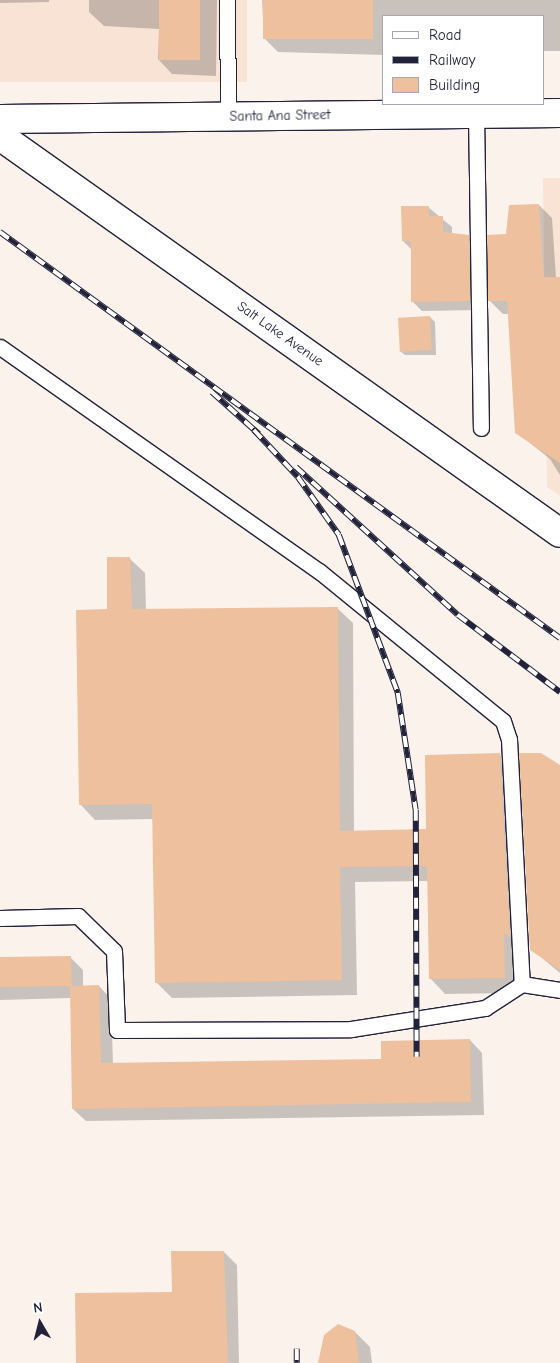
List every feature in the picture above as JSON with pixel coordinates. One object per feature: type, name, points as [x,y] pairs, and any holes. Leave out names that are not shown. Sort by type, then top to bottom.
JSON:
[{"type":"street","name":"Santa Ana Street","points":[[0,119],[560,113]]},
{"type":"street","name":"Salt Lake Avenue","points":[[0,136],[560,533]]},
{"type":"lane","points":[[227,0],[228,116]]},
{"type":"lane","points":[[476,114],[481,428]]},
{"type":"lane","points":[[0,347],[319,571],[503,721],[509,740],[522,984]]},
{"type":"lane","points":[[0,918],[78,916],[114,951],[118,1030],[351,1029],[485,1008],[522,984],[560,990]]},
{"type":"shaded area","points":[[0,0],[247,0],[247,82],[0,82]]},
{"type":"shaded area","points":[[543,178],[560,178],[560,496],[547,487]]},
{"type":"building","points":[[159,0],[200,0],[200,60],[159,60]]},
{"type":"building","points":[[263,0],[373,0],[373,39],[263,39]]},
{"type":"building","points":[[539,204],[544,277],[560,277],[560,463],[515,433],[507,301],[488,301],[487,235],[506,234],[509,205]]},
{"type":"building","points":[[401,206],[429,206],[429,216],[443,216],[443,232],[469,235],[470,301],[411,302],[411,241],[402,241]]},
{"type":"building","points":[[430,316],[432,350],[400,352],[398,318]]},
{"type":"building","points":[[107,557],[130,557],[132,609],[338,607],[340,831],[426,829],[425,755],[500,753],[510,937],[504,933],[505,978],[429,979],[427,866],[340,867],[342,980],[155,983],[152,804],[79,805],[76,610],[107,609]]},
{"type":"building","points":[[519,753],[541,753],[560,765],[560,970],[530,950]]},
{"type":"building","points":[[71,956],[72,986],[99,985],[101,1063],[381,1059],[381,1041],[470,1039],[471,1102],[72,1109],[70,986],[0,987],[0,957]]},
{"type":"building","points":[[171,1251],[224,1251],[228,1363],[76,1363],[75,1293],[172,1292]]},
{"type":"building","points":[[338,1324],[355,1331],[359,1363],[318,1363],[324,1335]]},
{"type":"railway","points":[[0,232],[560,638]]},
{"type":"railway","points":[[212,392],[259,434]]},
{"type":"railway","points":[[254,430],[298,477],[339,535],[398,693],[416,810],[417,1057]]},
{"type":"railway","points":[[296,467],[458,615],[560,692]]},
{"type":"railway","points":[[297,1349],[297,1363]]}]
